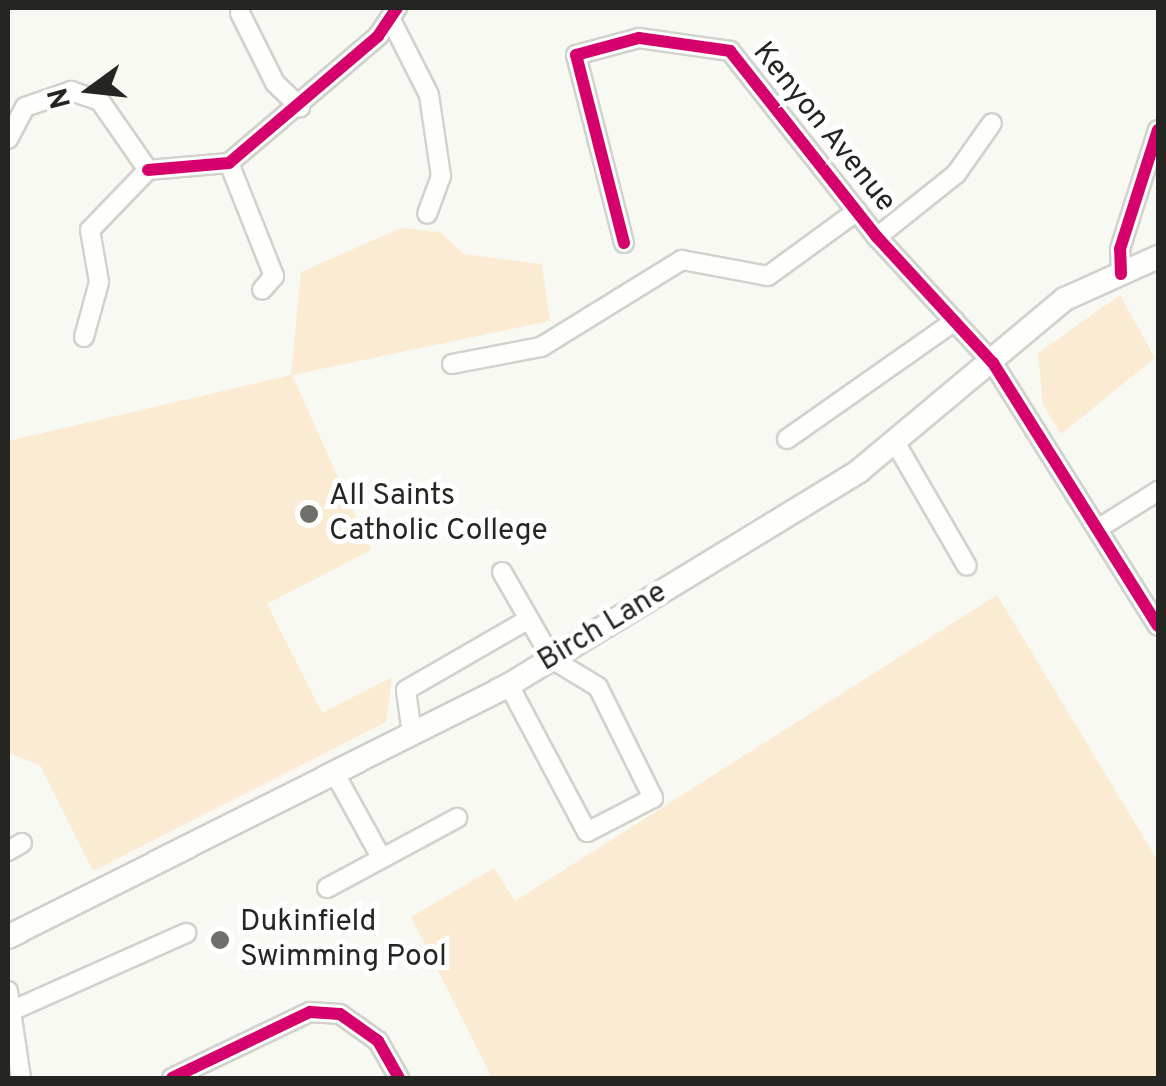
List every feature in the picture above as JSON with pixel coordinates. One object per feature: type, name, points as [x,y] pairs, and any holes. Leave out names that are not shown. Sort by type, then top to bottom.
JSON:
[{"type":"main road","name":"Birch Lane","points":[[8,938],[509,686],[894,442],[1065,299],[1158,257]]},
{"type":"street","points":[[240,12],[274,83],[300,107]]},
{"type":"street","points":[[84,336],[98,282],[90,230],[148,170],[229,163],[300,107],[393,13],[429,95],[440,176],[427,214]]},
{"type":"street","name":"Kenyon Avenue","points":[[624,243],[576,55],[640,38],[730,51],[856,211],[993,363],[1158,626]]},
{"type":"street","points":[[8,139],[25,107],[71,91],[100,101],[148,170]]},
{"type":"street","points":[[878,236],[956,174],[992,123]]},
{"type":"street","points":[[1122,274],[1120,249],[1158,130]]},
{"type":"street","points":[[229,163],[274,276],[262,290]]},
{"type":"street","points":[[452,364],[541,347],[682,260],[768,276],[856,211]]},
{"type":"street","points":[[787,439],[955,321]]},
{"type":"street","points":[[894,442],[966,566]]},
{"type":"street","points":[[1099,528],[1158,490]]},
{"type":"street","points":[[502,572],[552,659],[598,688],[652,783],[646,805],[604,830],[581,825],[509,686]]},
{"type":"street","points":[[412,734],[406,690],[529,619]]},
{"type":"street","points":[[334,772],[381,857]]},
{"type":"street","points":[[328,888],[457,818]]},
{"type":"street","points":[[11,1010],[186,932]]},
{"type":"street","points":[[8,991],[22,1078]]},
{"type":"street","points":[[172,1078],[310,1012],[340,1014],[378,1040],[399,1078]]},
{"type":"shaded area","points":[[401,228],[440,232],[464,254],[542,264],[550,321],[292,375],[371,550],[267,604],[322,713],[392,677],[386,722],[93,871],[40,765],[8,753],[8,441],[291,375],[301,272]]},
{"type":"shaded area","points":[[1120,295],[1155,358],[1061,434],[1043,405],[1038,353]]},
{"type":"shaded area","points":[[997,595],[1158,861],[1158,1078],[492,1078],[411,917],[494,868],[515,901]]},
{"type":"cycle path","points":[[148,170],[229,163],[378,36],[397,8]]},
{"type":"cycle path","points":[[624,243],[576,55],[639,38],[730,51],[877,237],[993,363],[1158,626]]},
{"type":"cycle path","points":[[1121,274],[1120,249],[1158,130]]},
{"type":"cycle path","points":[[172,1078],[310,1012],[340,1014],[378,1041],[399,1078]]},
{"type":"place","name":"All Saints Catholic College","points":[[309,514]]},
{"type":"place","name":"Dukinfield Swimming Pool","points":[[220,940]]}]
